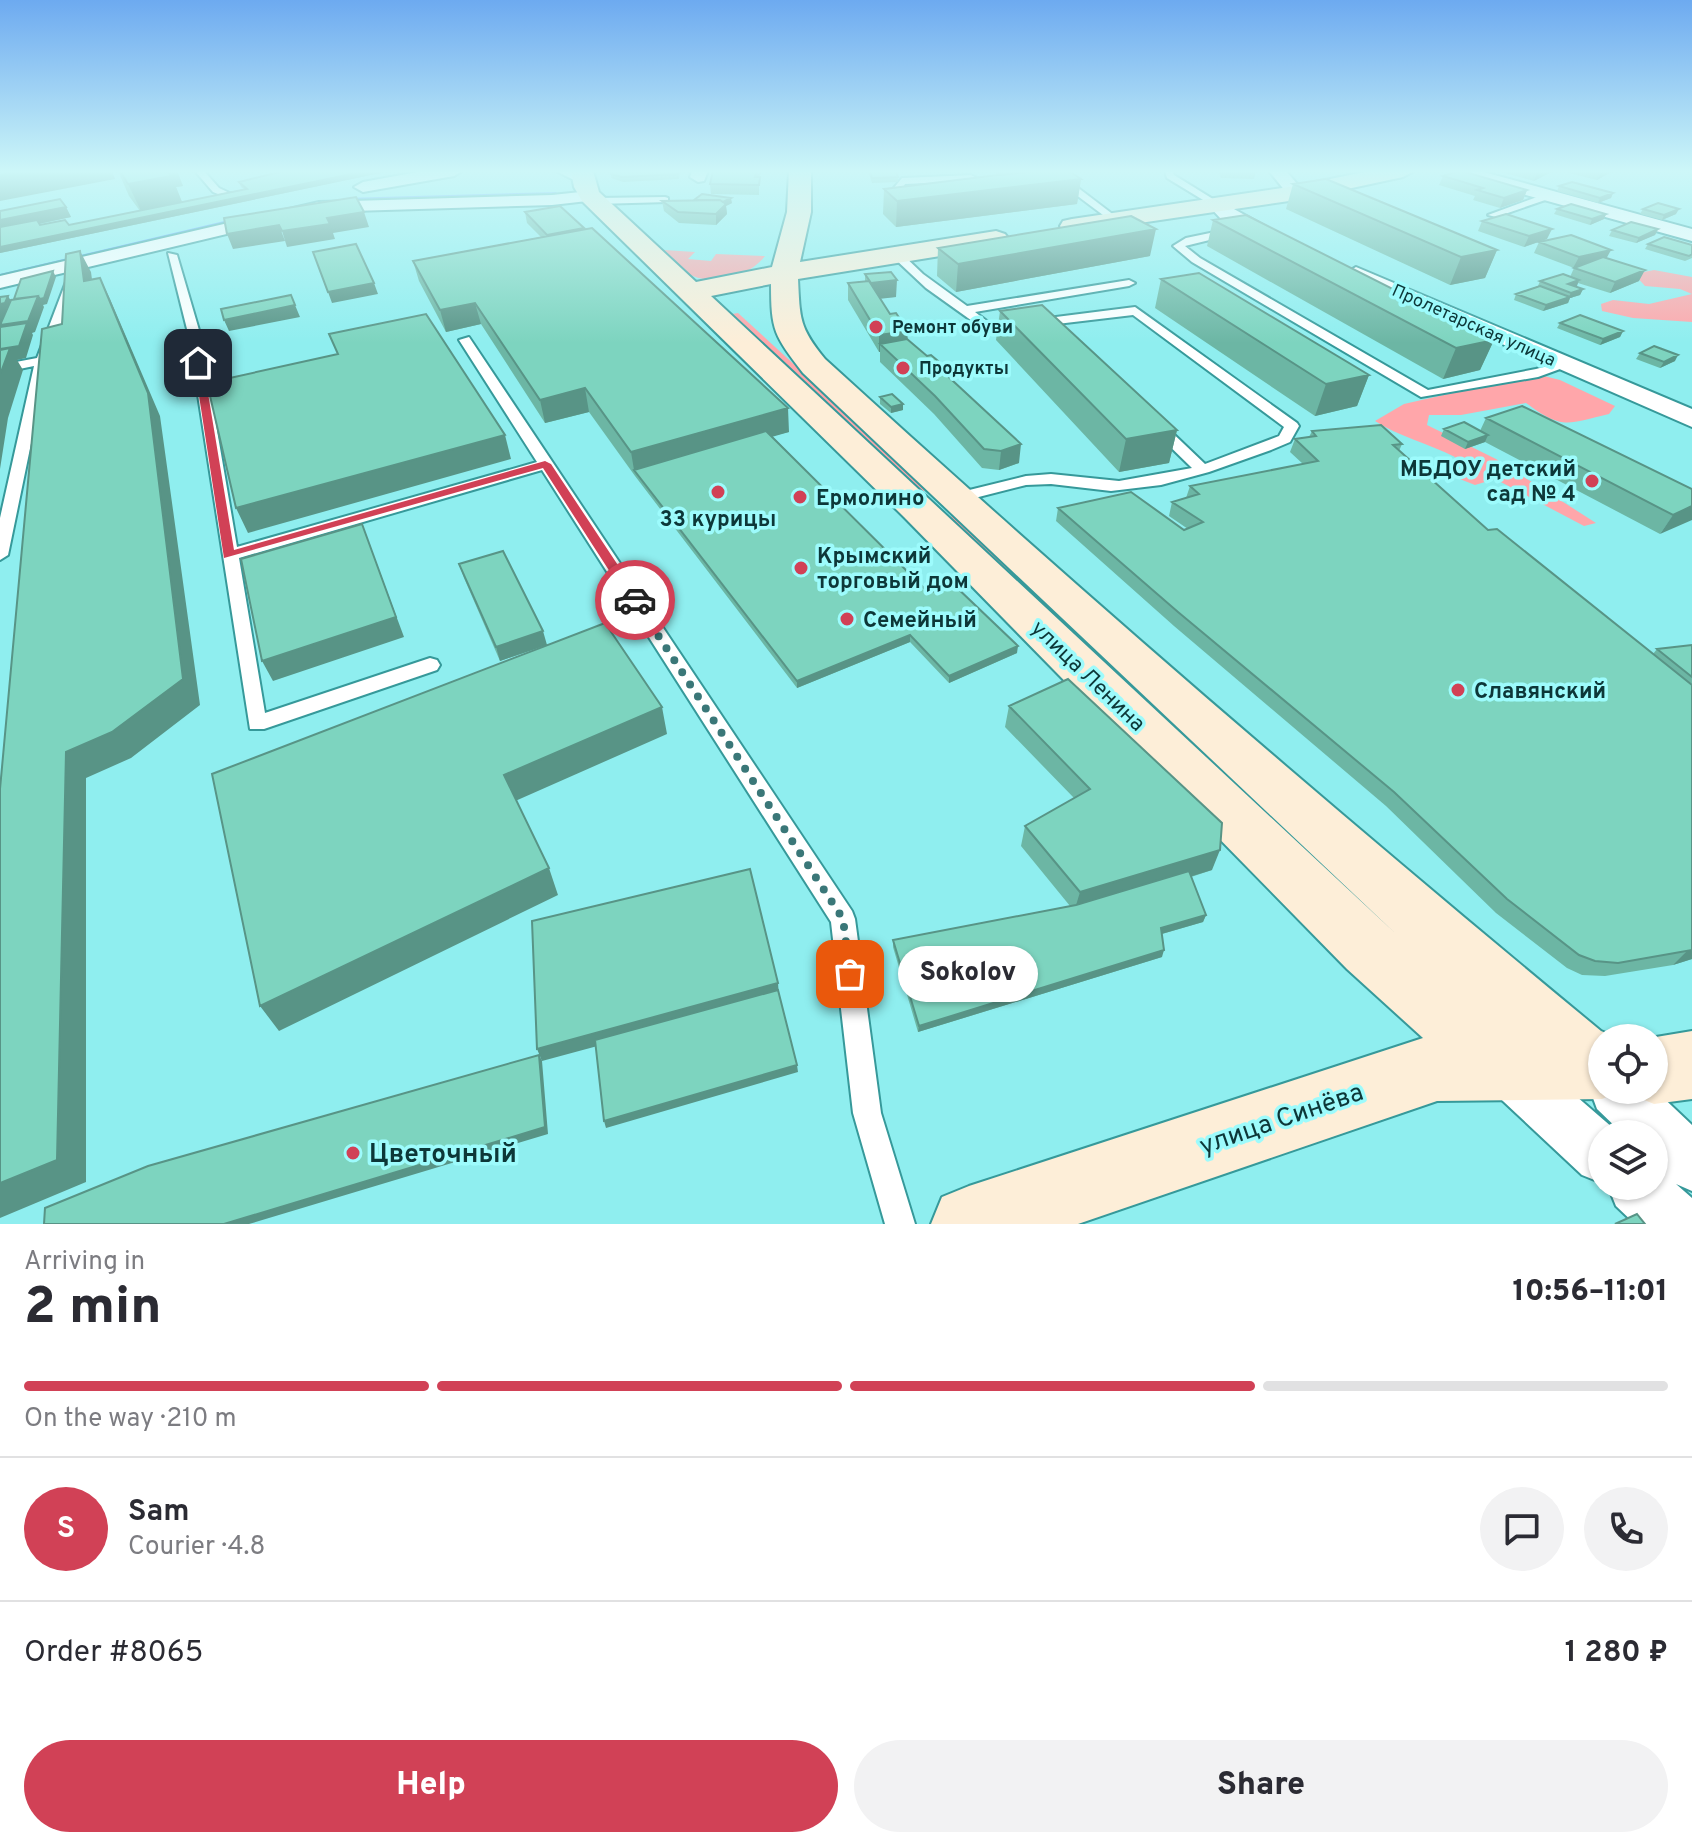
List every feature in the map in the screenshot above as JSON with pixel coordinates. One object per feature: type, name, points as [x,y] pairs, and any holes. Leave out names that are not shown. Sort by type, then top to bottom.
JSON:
[{"type":"main road","name":"улица Ленина","points":[[622,228],[1369,949],[1504,1067]]},
{"type":"main road","name":"улица Ленина","points":[[795,228],[784,274],[786,323],[801,351],[955,498],[1419,917],[1588,1062]]},
{"type":"main road","points":[[1052,230],[1063,228]]},
{"type":"main road","points":[[691,291],[1021,235]]},
{"type":"main road","points":[[1668,1068],[1692,1065]]},
{"type":"main road","name":"улица Синёва","points":[[969,1224],[1437,1067],[1504,1067],[1588,1073]]},
{"type":"street","points":[[0,265],[161,228]]},
{"type":"street","points":[[0,282],[229,228]]},
{"type":"street","points":[[1253,228],[1295,246]]},
{"type":"street","points":[[1667,228],[1692,235]]},
{"type":"street","name":"Пролетарская улица","points":[[1338,265],[1692,419]]},
{"type":"street","name":"улица Ленина","points":[[1504,1067],[1588,1142]]},
{"type":"street","name":"улица Ленина","points":[[1632,1104],[1692,1163]]},
{"type":"street","points":[[1651,1200],[1677,1224]]},
{"type":"lane","points":[[1252,228],[1190,240],[1178,246],[1196,260],[1426,394],[1565,365]]},
{"type":"lane","points":[[172,255],[195,337],[257,724],[430,665]]},
{"type":"lane","points":[[898,256],[942,297],[967,310],[989,329],[1135,311],[1292,426],[1285,439],[1251,454],[1144,483],[1116,486],[1031,479],[992,486],[955,498]]},
{"type":"lane","points":[[0,555],[42,361],[73,277],[85,262]]},
{"type":"lane","points":[[967,310],[1129,283]]},
{"type":"lane","points":[[1048,322],[1070,343]]},
{"type":"lane","points":[[465,340],[843,919],[867,1113],[900,1224]]},
{"type":"lane","points":[[0,369],[42,361]]},
{"type":"lane","points":[[1146,416],[1201,468]]},
{"type":"lane","points":[[229,555],[545,464]]},
{"type":"shaded area","points":[[664,250],[695,252],[688,259],[711,261],[716,254],[765,256],[751,269],[732,277],[712,280],[689,274]]},
{"type":"shaded area","points":[[1654,270],[1692,277],[1692,294],[1680,289],[1645,286],[1634,274]]},
{"type":"shaded area","points":[[1692,294],[1692,322],[1633,318],[1602,311],[1601,304],[1613,300],[1649,304]]},
{"type":"shaded area","points":[[738,313],[930,489],[923,491],[732,314]]},
{"type":"shaded area","points":[[1536,374],[1560,380],[1615,406],[1609,414],[1565,422],[1549,418],[1526,403],[1461,415],[1429,415],[1427,425],[1496,459],[1596,523],[1584,526],[1495,479],[1475,485],[1447,474],[1455,457],[1375,421],[1404,404]]},
{"type":"shaded area","points":[[957,515],[1339,867],[1330,872],[950,517]]},
{"type":"building","points":[[0,228],[91,228],[0,247]]},
{"type":"building","points":[[226,228],[261,228],[227,234]]},
{"type":"building","points":[[540,228],[583,228],[547,235]]},
{"type":"building","points":[[592,228],[788,408],[631,452],[585,388],[540,400],[475,303],[440,310],[413,261]]},
{"type":"building","points":[[1058,228],[1156,229],[958,264],[938,248]]},
{"type":"building","points":[[1228,228],[1272,228],[1494,340],[1456,348]]},
{"type":"building","points":[[1395,228],[1444,228],[1497,250],[1461,257]]},
{"type":"building","points":[[1504,228],[1552,229],[1529,236]]},
{"type":"building","points":[[1616,228],[1658,229],[1639,238],[1612,230]]},
{"type":"building","points":[[1571,235],[1611,250],[1579,257],[1539,242]]},
{"type":"building","points":[[1664,237],[1692,245],[1692,254],[1689,256],[1648,244]]},
{"type":"building","points":[[356,244],[374,283],[328,292],[313,252]]},
{"type":"building","points":[[80,251],[84,281],[100,278],[148,393],[183,679],[112,732],[66,752],[57,1160],[0,1183],[0,789],[42,329],[62,324],[66,254]]},
{"type":"building","points":[[1603,257],[1645,270],[1615,282],[1574,268]]},
{"type":"building","points":[[53,271],[44,298],[14,299],[21,279]]},
{"type":"building","points":[[891,272],[897,280],[871,283],[865,274]]},
{"type":"building","points":[[1199,273],[1369,375],[1326,384],[1161,279]]},
{"type":"building","points":[[1563,274],[1579,280],[1568,284],[1583,289],[1571,293],[1540,281]]},
{"type":"building","points":[[869,281],[890,314],[896,313],[908,331],[879,335],[848,283]]},
{"type":"building","points":[[1540,286],[1570,297],[1546,305],[1516,294]]},
{"type":"building","points":[[291,295],[295,305],[224,320],[221,309]]},
{"type":"building","points":[[8,296],[5,303],[0,304],[0,297]]},
{"type":"building","points":[[38,296],[28,321],[0,325],[11,300]]},
{"type":"building","points":[[1042,305],[1177,430],[1126,439],[1000,311]]},
{"type":"building","points":[[426,314],[505,435],[236,508],[207,383],[338,354],[329,334]]},
{"type":"building","points":[[1580,315],[1623,331],[1603,339],[1560,323]]},
{"type":"building","points":[[27,323],[19,346],[0,349],[0,327]]},
{"type":"building","points":[[907,339],[944,366],[939,368],[1021,444],[1001,451],[984,449],[935,396],[880,344]]},
{"type":"building","points":[[1654,346],[1678,355],[1664,362],[1640,353]]},
{"type":"building","points":[[10,348],[0,375],[0,350]]},
{"type":"building","points":[[892,394],[903,404],[891,407],[880,397]]},
{"type":"building","points":[[1522,406],[1692,489],[1692,506],[1673,515],[1486,418]]},
{"type":"building","points":[[1464,422],[1488,435],[1468,442],[1444,429]]},
{"type":"building","name":"Славянский","points":[[1381,425],[1402,444],[1393,445],[1488,530],[1497,529],[1692,685],[1692,950],[1618,963],[1595,961],[1579,955],[1507,899],[1394,792],[1058,508],[1131,492],[1184,530],[1203,522],[1172,502],[1199,494],[1190,486],[1318,461],[1295,439],[1316,436],[1312,431]]},
{"type":"building","name":"Крымский торговый дом","points":[[766,431],[929,593],[953,584],[1018,646],[949,676],[910,635],[797,681],[634,470]]},
{"type":"building","points":[[362,524],[396,617],[262,661],[241,559]]},
{"type":"building","points":[[503,551],[543,631],[496,647],[459,564]]},
{"type":"building","points":[[605,623],[662,707],[504,775],[549,868],[260,1006],[212,774]]},
{"type":"building","points":[[1692,645],[1692,677],[1657,649]]},
{"type":"building","points":[[1068,679],[1222,823],[1220,850],[1080,892],[1025,826],[1090,789],[1009,706]]},
{"type":"building","points":[[750,869],[778,983],[537,1049],[532,921]]},
{"type":"building","points":[[1189,871],[1206,915],[1161,928],[1164,950],[919,1026],[893,940],[1076,905]]},
{"type":"building","points":[[778,990],[797,1065],[604,1121],[595,1040]]},
{"type":"building","name":"Цветочный","points":[[539,1055],[545,1127],[224,1224],[44,1224],[45,1208],[148,1166]]},
{"type":"building","points":[[1637,1214],[1645,1224],[1615,1224]]},
{"type":"waterway","points":[[0,276],[203,228]]},
{"type":"way so far","points":[[635,600],[843,919],[850,974]]},
{"type":"place","name":"Ремонт обуви","points":[[876,327]]},
{"type":"place","name":"Продукты","points":[[903,368]]},
{"type":"place","name":"МБДОУ детский сад № 4","points":[[1592,481]]},
{"type":"place","name":"33 курицы","points":[[718,492]]},
{"type":"place","name":"Ермолино","points":[[800,497]]},
{"type":"place","name":"Крымский торговый дом","points":[[801,568]]},
{"type":"place","name":"Семейный","points":[[847,619]]},
{"type":"place","name":"Славянский","points":[[1458,690]]},
{"type":"place","name":"Sokolov","points":[[850,974]]},
{"type":"place","name":"Цветочный","points":[[353,1153]]},
{"type":"route","points":[[198,363],[229,555],[545,464],[635,600]]}]
